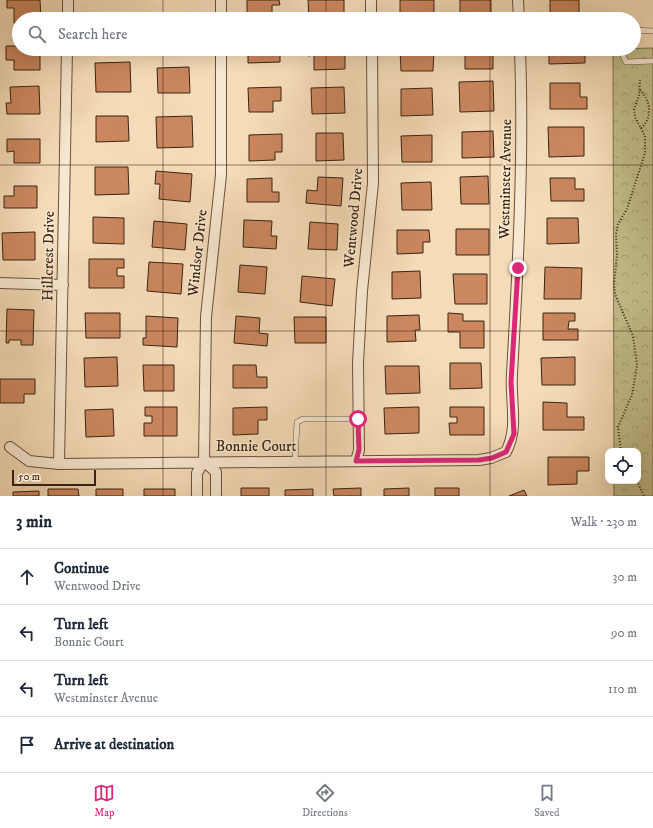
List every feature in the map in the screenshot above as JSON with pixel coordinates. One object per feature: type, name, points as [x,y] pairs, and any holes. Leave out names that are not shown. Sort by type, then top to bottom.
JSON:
[{"type":"street","points":[[68,0],[68,12]]},
{"type":"street","points":[[221,0],[221,12]]},
{"type":"street","points":[[371,0],[371,12]]},
{"type":"street","points":[[518,0],[519,12]]},
{"type":"street","name":"Hillcrest Drive","points":[[59,464],[67,56]]},
{"type":"street","name":"Windsor Drive","points":[[197,496],[197,473],[204,461],[206,317],[220,175],[221,56]]},
{"type":"street","name":"Wentwood Drive","points":[[356,461],[359,450],[358,363],[362,291],[373,182],[372,56]]},
{"type":"street","name":"Westminster Avenue","points":[[506,452],[514,434],[511,382],[522,144],[520,56]]},
{"type":"street","points":[[0,283],[63,285]]},
{"type":"street","name":"Bonnie Court","points":[[10,447],[29,461],[59,464],[204,461],[479,460],[492,458],[506,452]]},
{"type":"street","points":[[204,461],[216,472],[216,496]]},
{"type":"lane","points":[[641,30],[653,31]]},
{"type":"lane","points":[[623,56],[626,62],[653,61]]},
{"type":"lane","points":[[295,461],[297,422],[303,419],[358,419]]},
{"type":"path","points":[[621,448],[618,427],[632,395],[637,365],[633,336],[615,294],[614,284],[617,255],[616,234],[618,224],[627,209],[645,153],[646,144],[634,109],[640,90],[640,80]]},
{"type":"path","points":[[640,90],[649,102],[651,115],[649,122],[641,128]]},
{"type":"path","points":[[638,484],[644,496]]},
{"type":"green space","points":[[641,48],[653,48],[653,496],[614,496],[614,484],[641,484],[641,448],[614,448],[613,56],[641,56]]},
{"type":"building","points":[[7,0],[40,0],[41,12],[14,12],[14,8],[7,8]]},
{"type":"building","points":[[247,0],[279,0],[280,5],[272,5],[272,12],[247,12]]},
{"type":"building","points":[[308,0],[344,0],[344,12],[309,12]]},
{"type":"building","points":[[400,0],[434,0],[434,12],[400,12]]},
{"type":"building","points":[[460,0],[491,0],[491,12],[460,12]]},
{"type":"building","points":[[550,0],[579,0],[579,12],[550,12]]},
{"type":"building","points":[[6,46],[12,46],[12,56],[40,56],[40,70],[14,70],[14,60],[6,60]]},
{"type":"building","points":[[248,56],[280,56],[280,62],[248,63]]},
{"type":"building","points":[[314,56],[345,56],[345,69],[314,70]]},
{"type":"building","points":[[400,56],[434,56],[433,71],[401,71]]},
{"type":"building","points":[[465,56],[493,56],[493,69],[465,69]]},
{"type":"building","points":[[549,56],[585,56],[585,63],[549,64]]},
{"type":"building","points":[[130,62],[131,92],[96,92],[95,63]]},
{"type":"building","points":[[189,67],[190,93],[158,93],[157,68]]},
{"type":"building","points":[[493,81],[494,111],[460,112],[459,82]]},
{"type":"building","points":[[550,83],[580,83],[580,97],[587,97],[587,109],[550,109]]},
{"type":"building","points":[[39,86],[40,114],[7,114],[6,103],[11,103],[10,87]]},
{"type":"building","points":[[281,87],[281,101],[273,101],[273,112],[249,112],[248,88]]},
{"type":"building","points":[[344,87],[345,113],[312,114],[311,88]]},
{"type":"building","points":[[432,88],[433,115],[401,116],[401,89]]},
{"type":"building","points":[[96,116],[128,116],[129,141],[96,142]]},
{"type":"building","points":[[192,116],[193,147],[157,148],[156,117]]},
{"type":"building","points":[[548,127],[584,127],[584,156],[549,157]]},
{"type":"building","points":[[493,131],[494,157],[462,158],[462,132]]},
{"type":"building","points":[[316,133],[343,133],[344,160],[316,161]]},
{"type":"building","points":[[282,134],[282,152],[275,152],[275,160],[249,161],[249,135]]},
{"type":"building","points":[[432,135],[432,162],[402,162],[401,136]]},
{"type":"building","points":[[7,139],[40,139],[40,163],[14,163],[14,151],[7,152]]},
{"type":"building","points":[[95,167],[128,167],[129,194],[95,195]]},
{"type":"building","points":[[156,171],[192,174],[190,202],[159,199],[160,184],[155,184]]},
{"type":"building","points":[[488,176],[489,204],[461,204],[460,177]]},
{"type":"building","points":[[318,177],[343,178],[341,206],[306,203],[307,190],[317,191]]},
{"type":"building","points":[[272,178],[272,192],[279,192],[279,202],[247,202],[247,179]]},
{"type":"building","points":[[550,178],[575,178],[575,189],[584,189],[584,201],[551,201]]},
{"type":"building","points":[[431,182],[432,210],[402,210],[401,183]]},
{"type":"building","points":[[14,186],[37,186],[37,208],[4,208],[4,196],[14,196]]},
{"type":"building","points":[[93,217],[124,218],[124,244],[93,243]]},
{"type":"building","points":[[547,218],[578,218],[579,243],[547,244]]},
{"type":"building","points":[[244,220],[272,221],[271,236],[277,236],[276,249],[243,247]]},
{"type":"building","points":[[154,221],[187,224],[185,250],[152,247]]},
{"type":"building","points":[[310,222],[338,224],[337,250],[308,249]]},
{"type":"building","points":[[456,229],[489,229],[489,255],[456,255]]},
{"type":"building","points":[[397,230],[429,230],[430,242],[423,242],[423,253],[397,254]]},
{"type":"building","points":[[35,232],[35,260],[3,260],[2,233]]},
{"type":"building","points":[[89,259],[124,259],[124,268],[117,268],[117,276],[124,276],[124,288],[89,288]]},
{"type":"building","points":[[149,262],[183,264],[181,294],[147,291]]},
{"type":"building","points":[[240,265],[267,267],[265,294],[238,292]]},
{"type":"building","points":[[545,267],[582,268],[581,299],[544,299]]},
{"type":"building","points":[[420,271],[421,298],[392,299],[392,272]]},
{"type":"building","points":[[453,274],[487,274],[487,304],[455,304]]},
{"type":"building","points":[[302,276],[335,279],[332,306],[300,302]]},
{"type":"building","points":[[7,309],[34,310],[33,345],[21,345],[21,340],[9,340],[9,343],[6,343]]},
{"type":"building","points":[[85,313],[120,313],[120,338],[86,338]]},
{"type":"building","points":[[448,313],[463,314],[463,321],[484,321],[484,348],[460,348],[460,332],[448,332]]},
{"type":"building","points":[[543,313],[575,313],[575,321],[569,321],[568,329],[578,329],[578,340],[543,340]]},
{"type":"building","points":[[419,315],[420,330],[415,330],[416,341],[387,342],[387,316]]},
{"type":"building","points":[[146,316],[178,318],[177,347],[143,345],[143,338],[146,338]]},
{"type":"building","points":[[236,316],[260,318],[259,333],[268,334],[267,346],[234,343]]},
{"type":"building","points":[[294,317],[326,317],[326,343],[295,343]]},
{"type":"building","points":[[117,357],[118,386],[85,387],[84,358]]},
{"type":"building","points":[[575,357],[575,385],[542,385],[541,358]]},
{"type":"building","points":[[450,363],[481,363],[482,388],[450,389]]},
{"type":"building","points":[[143,365],[174,365],[174,391],[144,391]]},
{"type":"building","points":[[233,365],[256,365],[257,377],[267,377],[267,388],[233,388]]},
{"type":"building","points":[[385,366],[419,366],[420,393],[386,394]]},
{"type":"building","points":[[0,379],[35,379],[35,394],[24,394],[24,403],[0,403]]},
{"type":"building","points":[[543,402],[567,403],[567,417],[584,417],[584,430],[543,430]]},
{"type":"building","points":[[145,407],[177,407],[177,436],[144,436],[144,423],[152,423],[152,416],[145,416]]},
{"type":"building","points":[[267,407],[267,420],[258,420],[258,434],[233,435],[233,408]]},
{"type":"building","points":[[419,407],[419,433],[385,434],[384,408]]},
{"type":"building","points":[[450,407],[484,407],[484,435],[450,435],[449,423],[457,423],[457,417],[450,417]]},
{"type":"building","points":[[113,409],[114,436],[86,437],[85,410]]},
{"type":"building","points":[[548,457],[589,457],[589,471],[577,471],[577,484],[548,485]]},
{"type":"building","points":[[241,488],[269,488],[269,496],[241,496]]},
{"type":"building","points":[[361,488],[361,496],[334,496],[333,489]]},
{"type":"building","points":[[409,488],[409,496],[384,496],[384,489]]},
{"type":"building","points":[[435,488],[459,488],[459,496],[435,496]]},
{"type":"building","points":[[48,489],[78,489],[79,496],[48,496]]},
{"type":"building","points":[[96,489],[123,489],[123,496],[96,496]]},
{"type":"building","points":[[144,489],[175,489],[175,496],[144,496]]},
{"type":"building","points":[[313,489],[313,496],[285,496],[285,490]]},
{"type":"building","points":[[524,490],[527,496],[509,496]]},
{"type":"building","points":[[39,491],[39,496],[13,496],[13,492]]},
{"type":"route","points":[[358,419],[359,450],[356,461],[479,460],[492,458],[506,452],[514,434],[511,382],[518,268]]}]
